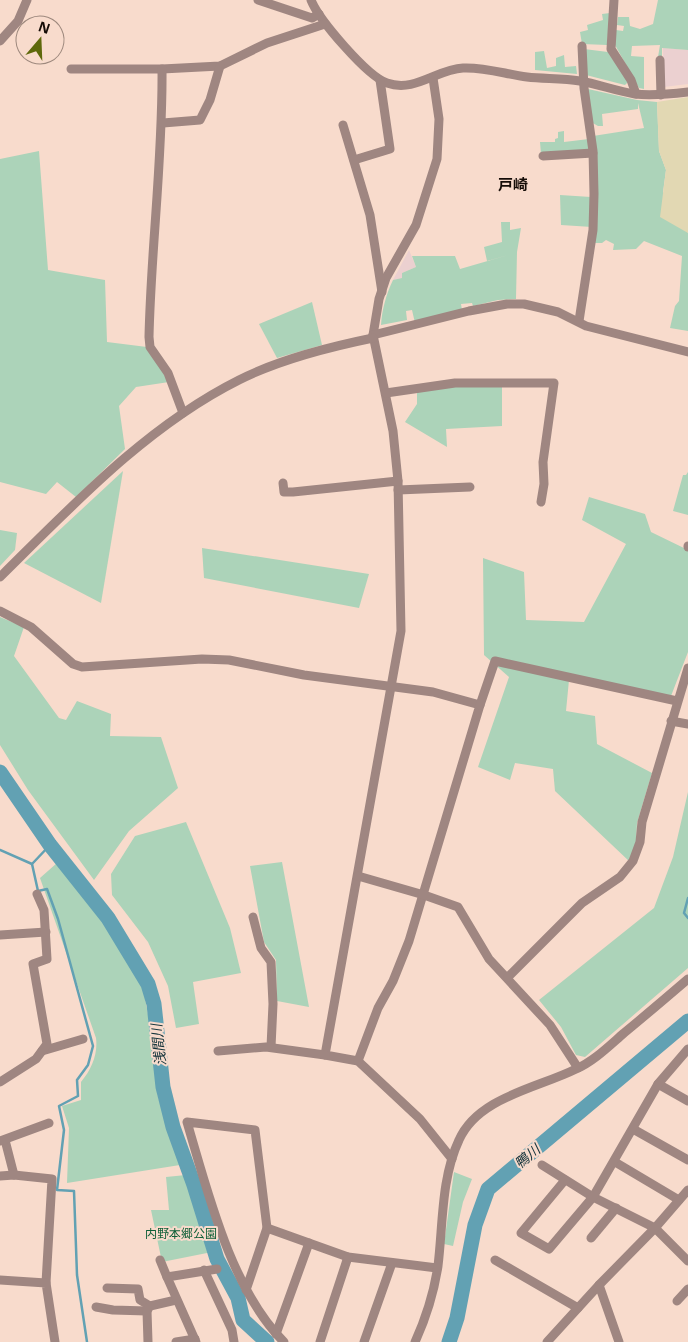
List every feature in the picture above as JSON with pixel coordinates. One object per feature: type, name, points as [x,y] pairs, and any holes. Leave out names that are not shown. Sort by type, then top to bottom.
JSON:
[{"type":"street","points":[[0,41],[18,21],[28,0]]},
{"type":"street","points":[[258,0],[312,18],[319,14]]},
{"type":"street","points":[[311,0],[325,24],[368,71],[380,80],[400,86],[463,68],[480,68],[527,77],[584,81],[636,94],[660,95],[688,92]]},
{"type":"street","points":[[614,0],[611,49],[631,80],[636,94]]},
{"type":"street","points":[[71,69],[162,69],[220,66],[267,43],[325,24]]},
{"type":"street","points":[[579,321],[593,230],[593,153],[584,81],[582,46]]},
{"type":"street","points":[[660,60],[660,95]]},
{"type":"street","points":[[162,123],[200,120],[210,100],[220,66]]},
{"type":"street","points":[[162,69],[162,123],[150,267],[149,336],[150,347],[168,372],[183,414]]},
{"type":"street","points":[[325,1055],[402,631],[398,485],[393,431],[373,336],[386,278],[416,225],[437,159],[439,119],[433,78]]},
{"type":"street","points":[[354,160],[390,149],[380,80]]},
{"type":"street","points":[[343,124],[370,216],[382,292]]},
{"type":"street","points":[[543,156],[593,153]]},
{"type":"street","points":[[0,577],[108,474],[160,428],[238,380],[264,368],[373,336],[507,304],[524,304],[558,312],[586,326],[688,352]]},
{"type":"street","points":[[386,393],[455,383],[554,383],[543,462],[544,484],[541,502]]},
{"type":"street","points":[[282,483],[284,492],[398,485],[470,487]]},
{"type":"street","points":[[0,611],[31,627],[73,664],[82,668],[202,658],[229,660],[304,675],[433,692],[480,705]]},
{"type":"street","points":[[358,1061],[378,1008],[393,982],[424,895],[480,705],[495,662],[677,701]]},
{"type":"street","points":[[508,977],[582,903],[620,877],[633,861],[640,842],[642,822],[688,668]]},
{"type":"street","points":[[671,721],[688,724]]},
{"type":"street","points":[[358,876],[458,907],[479,945],[550,1026],[578,1068]]},
{"type":"street","points":[[0,1082],[25,1068],[36,1059],[47,1044],[33,964],[47,959],[44,910],[37,894]]},
{"type":"street","points":[[253,917],[261,948],[270,962],[273,1004],[271,1047]]},
{"type":"street","points":[[0,936],[46,932]]},
{"type":"street","points":[[415,1342],[430,1304],[438,1268],[444,1199],[452,1159],[464,1131],[476,1116],[498,1102],[578,1068],[603,1051],[688,979]]},
{"type":"street","points":[[42,1051],[83,1039]]},
{"type":"street","points":[[218,1051],[271,1047],[358,1061],[420,1118],[452,1159]]},
{"type":"street","points":[[565,1180],[521,1233],[549,1249],[593,1197],[615,1162],[658,1084],[684,1058],[688,1049]]},
{"type":"street","points":[[658,1084],[688,1101]]},
{"type":"street","points":[[246,1290],[267,1228],[254,1130],[187,1122],[212,1205],[246,1290],[259,1312],[284,1342]]},
{"type":"street","points":[[14,1175],[2,1140],[49,1124]]},
{"type":"street","points":[[633,1129],[688,1160]]},
{"type":"street","points":[[615,1162],[679,1200]]},
{"type":"street","points":[[542,1165],[593,1197],[655,1228],[688,1261]]},
{"type":"street","points":[[0,1176],[14,1175],[52,1179],[46,1283],[55,1342]]},
{"type":"street","points":[[547,1342],[655,1228],[688,1190]]},
{"type":"street","points":[[591,1238],[616,1208]]},
{"type":"street","points":[[267,1228],[348,1257],[438,1268]]},
{"type":"street","points":[[276,1334],[309,1243]]},
{"type":"street","points":[[320,1342],[348,1257]]},
{"type":"street","points":[[160,1260],[195,1340],[176,1342]]},
{"type":"street","points":[[495,1260],[578,1308]]},
{"type":"street","points":[[364,1342],[392,1263]]},
{"type":"street","points":[[167,1278],[217,1269]]},
{"type":"street","points":[[204,1270],[232,1330],[234,1342]]},
{"type":"street","points":[[0,1280],[46,1283]]},
{"type":"street","points":[[600,1285],[619,1342]]},
{"type":"street","points":[[107,1288],[138,1289],[140,1300],[148,1309],[148,1342]]},
{"type":"street","points":[[677,1301],[688,1289]]},
{"type":"street","points":[[96,1306],[113,1310],[148,1309],[176,1300]]},
{"type":"shaded area","points":[[663,48],[688,50],[688,84],[664,87]]},
{"type":"shaded area","points":[[409,250],[416,267],[402,273],[402,278],[393,280]]},
{"type":"green space","points":[[658,0],[688,0],[688,50],[662,48],[662,57],[658,57],[660,45],[632,46],[631,56],[644,57],[644,89],[639,88],[615,45],[616,30],[623,31],[624,26],[617,25],[618,17],[629,17],[630,26],[640,29],[653,24]]},
{"type":"green space","points":[[610,13],[607,45],[582,44],[580,32],[588,30],[587,25],[603,20],[602,14]]},
{"type":"green space","points":[[584,49],[608,52],[628,82],[625,85],[586,75]]},
{"type":"green space","points":[[544,51],[547,68],[556,66],[556,58],[564,55],[565,67],[576,66],[577,74],[535,70],[535,52]]},
{"type":"green space","points":[[588,89],[637,100],[657,102],[659,151],[666,170],[663,192],[688,233],[688,331],[670,328],[675,306],[679,301],[682,256],[644,241],[636,249],[613,250],[614,244],[606,240],[602,243],[592,243],[593,136],[644,128],[638,103],[638,109],[602,114],[603,126],[598,126],[591,122]]},
{"type":"green space","points":[[564,131],[564,142],[589,139],[590,149],[541,154],[540,142],[555,142],[555,139],[558,138],[558,132]]},
{"type":"green space","points":[[39,151],[48,270],[105,280],[107,342],[147,347],[169,382],[136,387],[119,406],[125,449],[76,497],[57,482],[46,494],[0,482],[0,159]]},
{"type":"green space","points":[[560,195],[591,197],[592,227],[561,225]]},
{"type":"green space","points":[[501,222],[510,222],[510,230],[521,228],[517,252],[516,299],[498,300],[473,306],[472,303],[461,304],[462,310],[415,323],[412,310],[406,311],[407,320],[381,325],[382,313],[393,280],[402,278],[402,273],[416,267],[412,256],[455,256],[460,269],[515,253],[487,261],[484,247],[502,242]]},
{"type":"green space","points":[[312,302],[322,345],[277,358],[259,324]]},
{"type":"green space","points":[[456,385],[502,386],[502,426],[446,429],[447,447],[405,422],[417,404],[417,392]]},
{"type":"green space","points":[[123,471],[101,603],[24,563]]},
{"type":"green space","points":[[688,472],[688,515],[673,511],[683,475],[686,475]]},
{"type":"green space","points":[[589,497],[645,514],[651,532],[688,550],[688,652],[671,696],[569,680],[566,711],[595,716],[597,744],[652,773],[637,823],[636,842],[630,862],[555,791],[553,769],[515,763],[510,780],[478,767],[509,677],[484,655],[483,558],[524,572],[526,620],[584,622],[626,544],[582,520]]},
{"type":"green space","points":[[0,530],[17,533],[15,550],[0,566]]},
{"type":"green space","points":[[202,548],[369,574],[359,608],[204,578]]},
{"type":"green space","points":[[0,617],[24,627],[14,656],[59,718],[66,720],[77,701],[111,714],[110,736],[161,737],[178,788],[129,831],[94,880],[28,790],[0,745]]},
{"type":"green space","points":[[688,792],[688,968],[585,1057],[576,1055],[561,1027],[539,1000],[654,908],[673,857]]},
{"type":"green space","points":[[186,822],[230,928],[241,973],[193,982],[199,1024],[176,1028],[168,986],[148,942],[112,895],[111,874],[135,836]]},
{"type":"green space","points":[[282,862],[309,1007],[277,1001],[276,960],[264,942],[250,866]]},
{"type":"green space","points":[[57,863],[117,938],[143,987],[151,1031],[158,1097],[180,1165],[67,1183],[69,1128],[62,1106],[81,1100],[81,1082],[93,1061],[96,1050],[96,1038],[40,878]]},
{"type":"green space","points":[[454,1172],[472,1179],[463,1202],[453,1246],[444,1244]]},
{"type":"green space","name":"内野本郷公園","points":[[186,1175],[212,1252],[162,1262],[151,1210],[169,1210],[166,1177]]},
{"type":"sand","points":[[688,97],[688,233],[660,217],[666,170],[659,151],[657,102]]},
{"type":"waterway","name":"浅間川","points":[[0,772],[50,845],[108,918],[148,984],[154,1004],[163,1087],[173,1127],[194,1185],[217,1259],[238,1298],[243,1320],[267,1342]]},
{"type":"waterway","points":[[50,845],[32,864],[38,891],[47,889],[58,919],[93,1046],[88,1065],[77,1080],[78,1096],[59,1106],[64,1130],[57,1190],[74,1191],[77,1275],[87,1342]]},
{"type":"waterway","points":[[0,850],[32,864]]},
{"type":"waterway","points":[[688,898],[684,913],[688,918]]},
{"type":"waterway","name":"鴨川","points":[[449,1342],[457,1318],[475,1225],[488,1189],[688,1021]]},
{"type":"district","name":"戸崎","points":[[513,184]]}]
